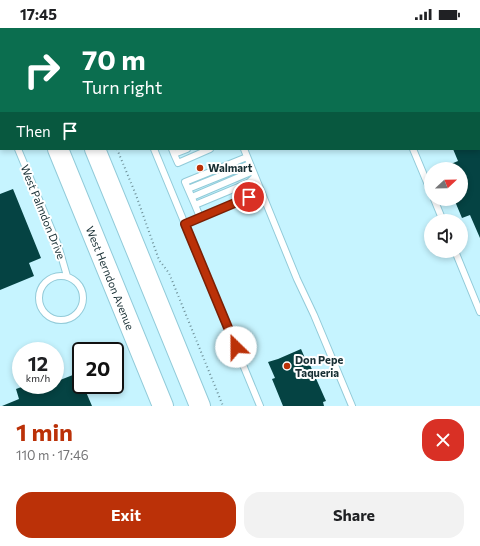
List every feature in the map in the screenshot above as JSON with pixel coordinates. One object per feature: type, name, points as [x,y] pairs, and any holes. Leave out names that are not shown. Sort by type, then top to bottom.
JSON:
[{"type":"main road","name":"West Herndon Avenue","points":[[58,150],[162,406]]},
{"type":"main road","points":[[95,150],[200,406]]},
{"type":"lane","name":"West Palmdon Drive","points":[[18,150],[58,245],[67,276]]},
{"type":"lane","points":[[154,150],[260,406]]},
{"type":"lane","points":[[173,152],[178,163],[208,150]]},
{"type":"lane","points":[[244,150],[297,279],[314,315],[352,406]]},
{"type":"lane","points":[[413,150],[424,175]]},
{"type":"lane","points":[[200,217],[185,182],[247,157]]},
{"type":"lane","points":[[188,189],[250,164]]},
{"type":"lane","points":[[192,197],[254,174]]},
{"type":"lane","points":[[195,205],[248,183],[254,174]]},
{"type":"lane","points":[[185,224],[261,192]]},
{"type":"lane","points":[[458,258],[480,312]]},
{"type":"lane","points":[[60,275],[67,276],[80,284],[84,299],[82,307],[72,318],[64,320],[50,317],[45,313],[39,301],[42,287],[46,281],[52,277],[60,275]]},
{"type":"path","points":[[117,150],[136,195],[159,260],[169,274],[223,406]]},
{"type":"building","points":[[453,150],[480,150],[480,238],[470,215],[460,214],[457,206],[468,206],[468,162],[456,162],[458,161]]},
{"type":"building","points":[[13,189],[41,258],[29,263],[34,276],[0,290],[0,194]]},
{"type":"building","points":[[301,349],[326,401],[323,402],[324,406],[283,406],[272,379],[275,378],[268,362]]},
{"type":"building","points":[[72,375],[72,394],[87,394],[92,406],[2,406],[19,399],[18,394],[64,394],[64,378]]},
{"type":"place","name":"Walmart","points":[[200,168]]},
{"type":"place","name":"Don Pepe Taqueria","points":[[287,366]]},
{"type":"route","points":[[236,347],[185,224],[249,197]]}]
